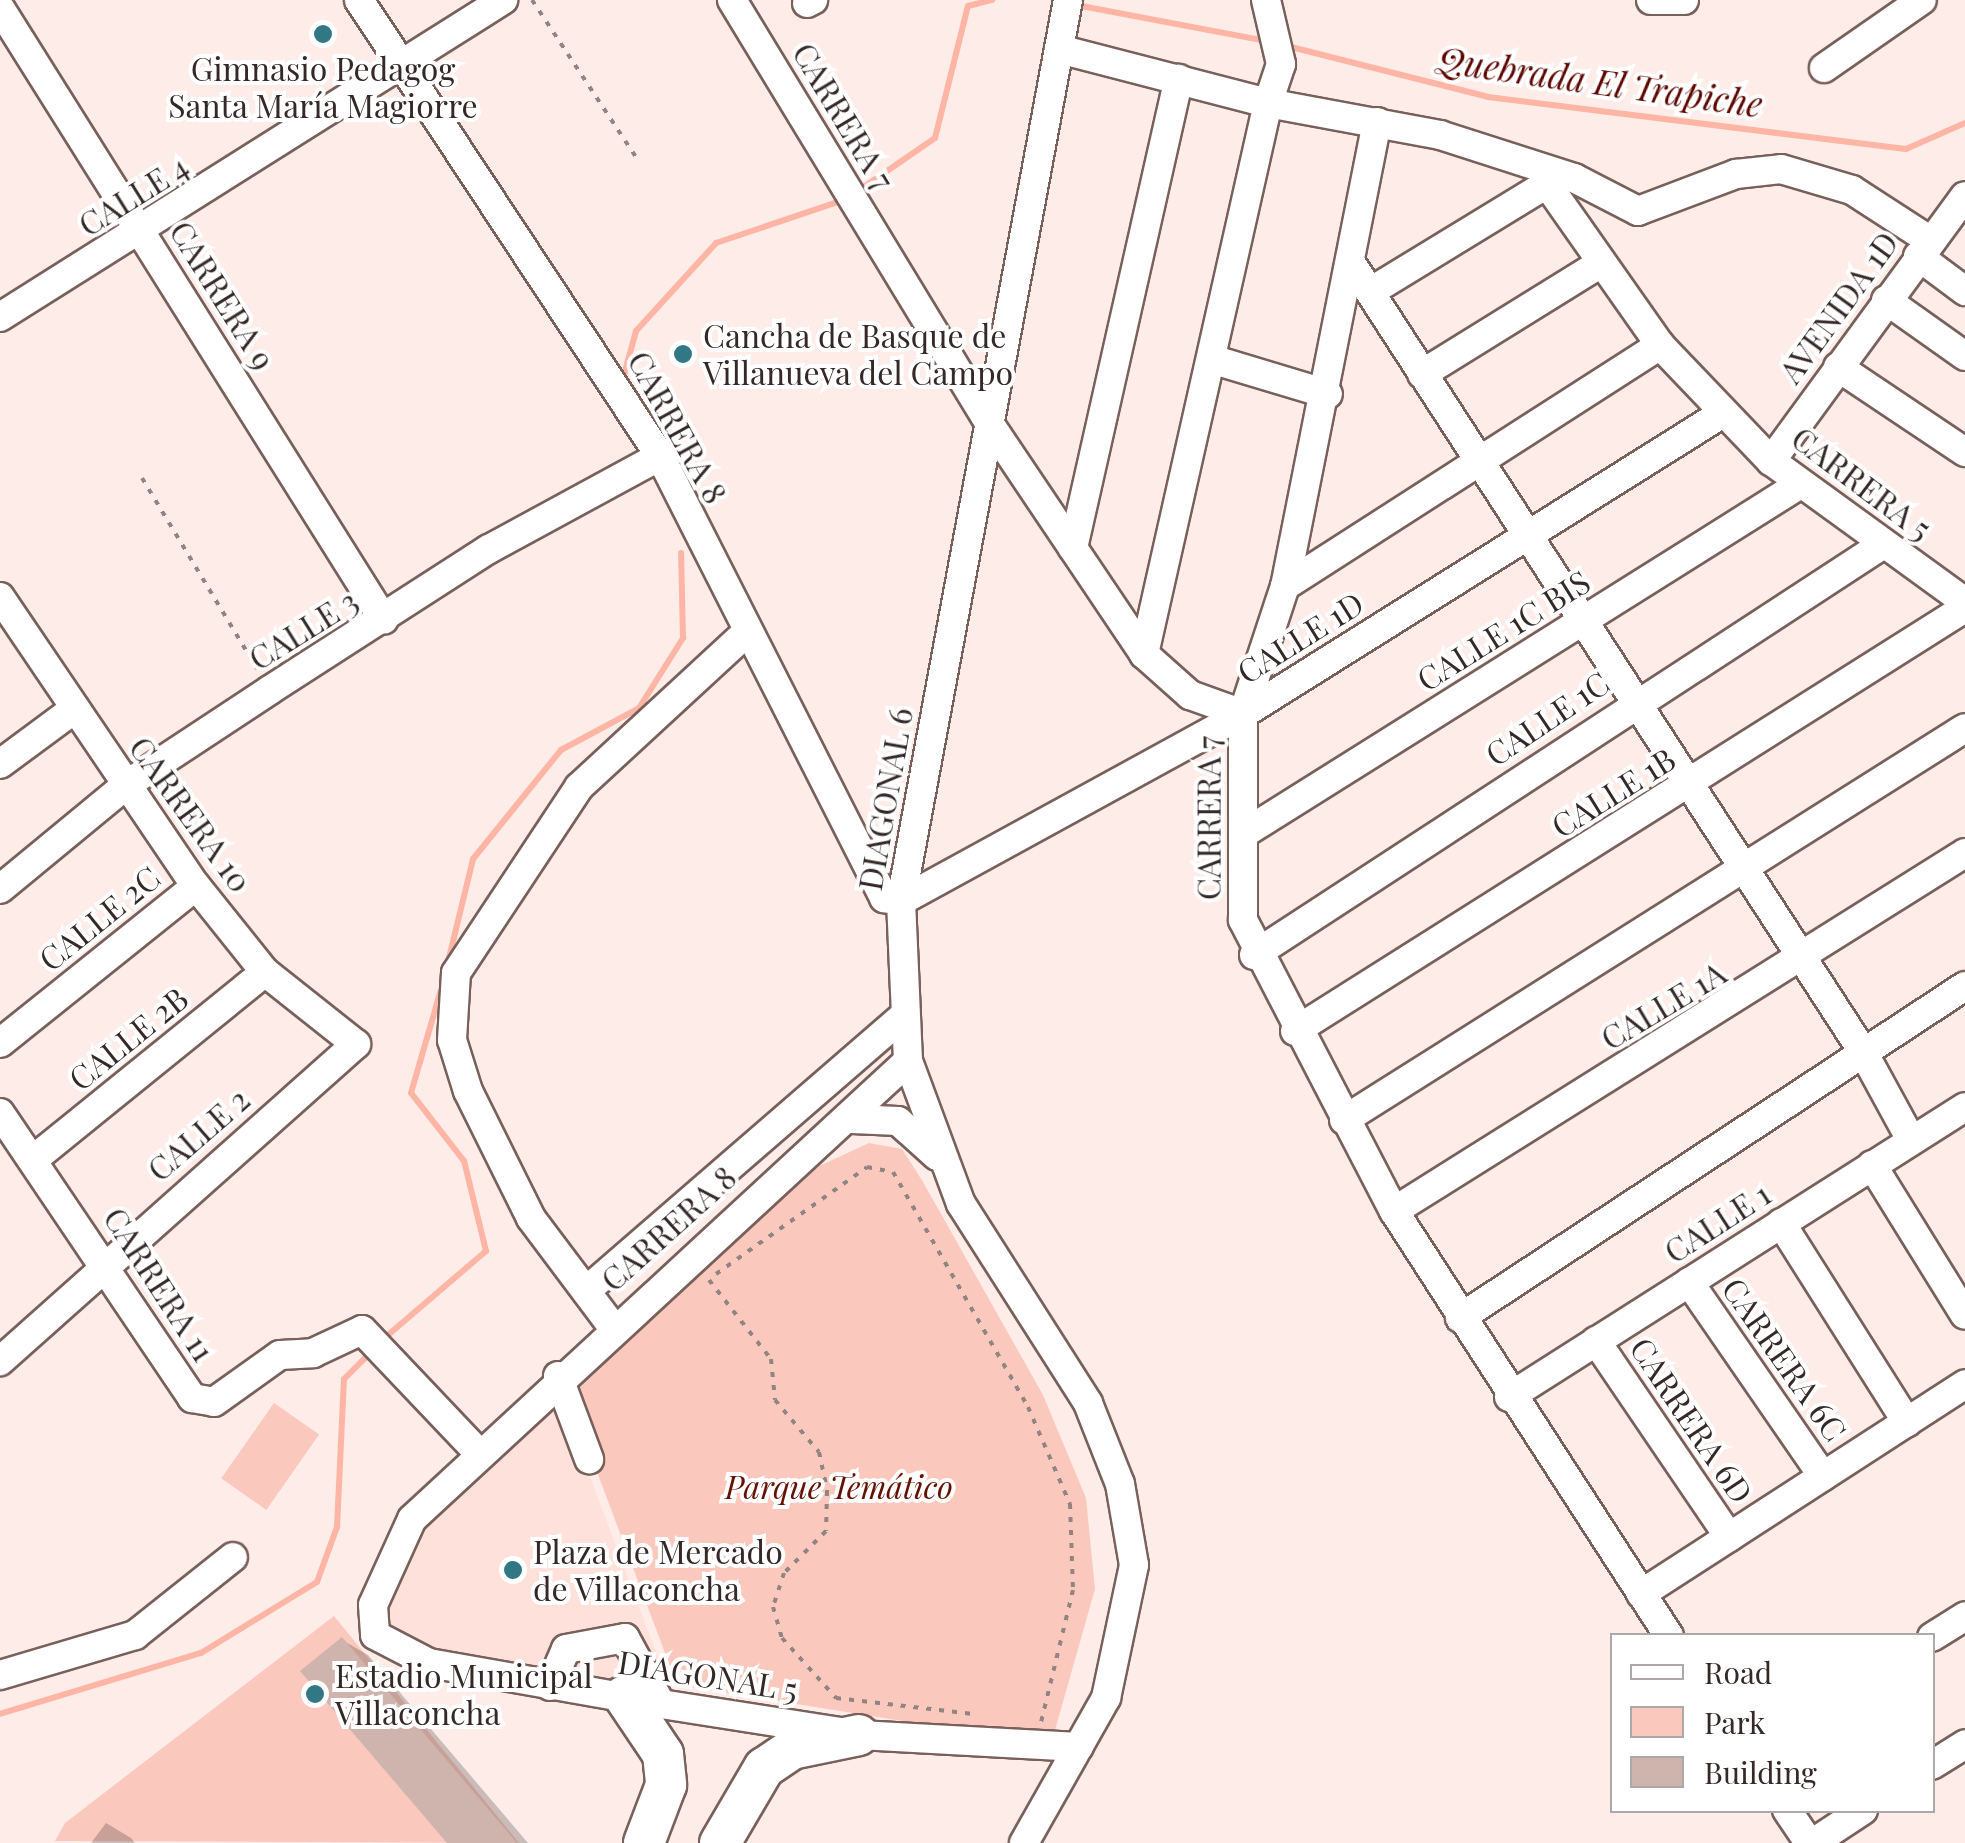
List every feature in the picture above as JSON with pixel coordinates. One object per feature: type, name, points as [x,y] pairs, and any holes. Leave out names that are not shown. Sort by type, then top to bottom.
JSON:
[{"type":"highway","points":[[642,1700],[663,1754],[666,1785],[644,1843]]},
{"type":"highway","points":[[720,1843],[738,1798],[764,1768],[792,1748],[859,1735]]},
{"type":"street","name":"CARRERA 8","points":[[360,0],[616,382],[660,456],[744,635],[867,874],[884,898],[902,900]]},
{"type":"street","name":"CALLE 4","points":[[0,317],[143,231],[503,0]]},
{"type":"street","name":"CARRERA 7","points":[[732,0],[989,423],[1144,654],[1190,695],[1243,714],[1243,920],[1254,956],[1394,1211],[1508,1398],[1667,1633]]},
{"type":"street","points":[[1144,654],[1268,103],[1281,64],[1277,31],[1266,0]]},
{"type":"street","points":[[1824,68],[1922,0]]},
{"type":"street","name":"CARRERA 9","points":[[0,8],[384,620]]},
{"type":"street","name":"DIAGONAL 6","points":[[1024,1843],[1079,1747],[1124,1636],[1134,1564],[1120,1484],[1088,1403],[947,1169],[908,1060],[901,1018],[902,900],[1063,25]]},
{"type":"street","points":[[1063,25],[1179,79],[1268,103],[1377,122],[1574,178],[1638,211],[1736,174],[1781,169],[1852,190],[1923,248],[1965,291]]},
{"type":"street","points":[[1073,548],[1179,79]]},
{"type":"street","points":[[1243,714],[1285,586],[1354,266],[1377,122]]},
{"type":"street","name":"CARRERA 5","points":[[1370,292],[1547,184],[1660,345],[1723,413],[1799,484],[1965,605]]},
{"type":"street","name":"AVENIDA 1D","points":[[1771,461],[1923,248],[1965,196]]},
{"type":"street","points":[[1422,374],[1601,263]]},
{"type":"street","points":[[1354,266],[1686,788],[1862,1050],[1911,1140]]},
{"type":"street","points":[[1886,300],[1965,356]]},
{"type":"street","points":[[1285,586],[1660,345]]},
{"type":"street","points":[[1211,359],[1328,394]]},
{"type":"street","points":[[1838,367],[1965,452]]},
{"type":"street","name":"CALLE 1D","points":[[902,900],[1243,714],[1723,413]]},
{"type":"street","name":"CALLE 3","points":[[0,889],[126,786],[270,690],[490,549],[660,456]]},
{"type":"street","name":"CALLE 1C BIS","points":[[1243,834],[1799,484]]},
{"type":"street","name":"CALLE 1C","points":[[1254,956],[1632,703],[1882,546]]},
{"type":"street","name":"CARRERA 10","points":[[0,597],[73,710],[196,886],[266,972],[356,1044]]},
{"type":"street","name":"CALLE 1B","points":[[1296,1031],[1686,788],[1965,605]]},
{"type":"street","points":[[612,1326],[531,1218],[468,1092],[452,1040],[456,973],[579,788],[744,635]]},
{"type":"street","points":[[0,764],[73,710]]},
{"type":"street","points":[[1344,1120],[1965,728]]},
{"type":"street","name":"CALLE 1A","points":[[1394,1211],[1803,961],[1965,852]]},
{"type":"street","name":"CALLE 2C","points":[[0,1043],[196,886]]},
{"type":"street","name":"CALLE 2B","points":[[34,1159],[266,972]]},
{"type":"street","points":[[1460,1318],[1862,1050],[1965,986]]},
{"type":"street","points":[[586,1291],[901,1018]]},
{"type":"street","name":"CALLE 2","points":[[8,1354],[103,1260],[356,1044]]},
{"type":"street","name":"CARRERA 8","points":[[476,1450],[612,1326],[852,1119],[908,1060]]},
{"type":"street","name":"CARRERA 11","points":[[0,1113],[202,1404],[280,1355],[313,1353],[362,1330],[395,1359],[476,1450]]},
{"type":"street","name":"CALLE 1","points":[[1508,1398],[1911,1140],[1963,1113]]},
{"type":"street","points":[[852,1119],[910,1127],[947,1169]]},
{"type":"street","points":[[1872,1165],[1965,1315]]},
{"type":"street","points":[[1781,1223],[1907,1422]]},
{"type":"street","name":"CARRERA 6C","points":[[1689,1282],[1823,1476]]},
{"type":"street","name":"CARRERA 6D","points":[[1596,1341],[1729,1538]]},
{"type":"street","points":[[558,1376],[589,1458]]},
{"type":"street","points":[[1641,1594],[1965,1384]]},
{"type":"street","name":"DIAGONAL 5","points":[[476,1450],[412,1520],[373,1605],[374,1635],[414,1658],[550,1686],[859,1735],[1040,1733],[1079,1747]]},
{"type":"street","points":[[0,1675],[135,1635],[233,1557]]},
{"type":"street","points":[[1935,1635],[1965,1616]]},
{"type":"street","points":[[550,1686],[566,1649],[625,1638],[642,1700]]},
{"type":"street","points":[[1935,1763],[1965,1744]]},
{"type":"street","points":[[1790,1813],[1811,1843],[1858,1813]]},
{"type":"path","points":[[532,0],[638,160]]},
{"type":"path","points":[[142,478],[270,690]]},
{"type":"path","points":[[987,1715],[836,1698],[782,1638],[773,1607],[784,1573],[826,1531],[827,1491],[818,1452],[775,1400],[771,1360],[709,1279],[867,1166],[893,1172],[1028,1407],[1070,1504],[1073,1590],[1040,1733],[1023,1718]]},
{"type":"shaded area","name":"Plaza de Mercado de Villaconcha","points":[[559,1395],[670,1689],[516,1674],[395,1636],[384,1603],[415,1538]]},
{"type":"green space","name":"Parque Temático","points":[[869,1143],[902,1149],[923,1182],[1043,1395],[1086,1498],[1095,1589],[1055,1730],[934,1726],[677,1685],[567,1392],[817,1167]]},
{"type":"green space","points":[[274,1403],[319,1435],[266,1510],[221,1478]]},
{"type":"green space","name":"Estadio Municipal Villaconcha","points":[[334,1616],[519,1843],[55,1841],[65,1823]]},
{"type":"building","points":[[342,1637],[517,1843],[447,1843],[300,1671]]},
{"type":"waterway","points":[[858,191],[935,138],[968,6],[992,0]]},
{"type":"waterway","name":"Quebrada El Trapiche","points":[[1076,5],[1266,41]]},
{"type":"waterway","name":"Quebrada El Trapiche","points":[[1287,46],[1488,97],[1906,149],[1965,123]]},
{"type":"waterway","points":[[622,382],[636,331],[716,243],[844,200]]},
{"type":"waterway","points":[[447,966],[473,859],[561,750],[639,708],[683,638],[681,553]]},
{"type":"waterway","points":[[381,1341],[486,1251],[464,1161],[411,1093],[443,983]]},
{"type":"waterway","points":[[0,1714],[201,1653],[317,1582],[337,1527],[344,1379],[373,1350]]},
{"type":"place","name":"Gimnasio Pedagog Santa María Magiorre","points":[[323,34]]},
{"type":"place","name":"Cancha de Basque de Villanueva del Campo","points":[[683,354]]},
{"type":"place","name":"Plaza de Mercado de Villaconcha","points":[[513,1570]]},
{"type":"place","name":"Estadio Municipal Villaconcha","points":[[315,1694]]}]
